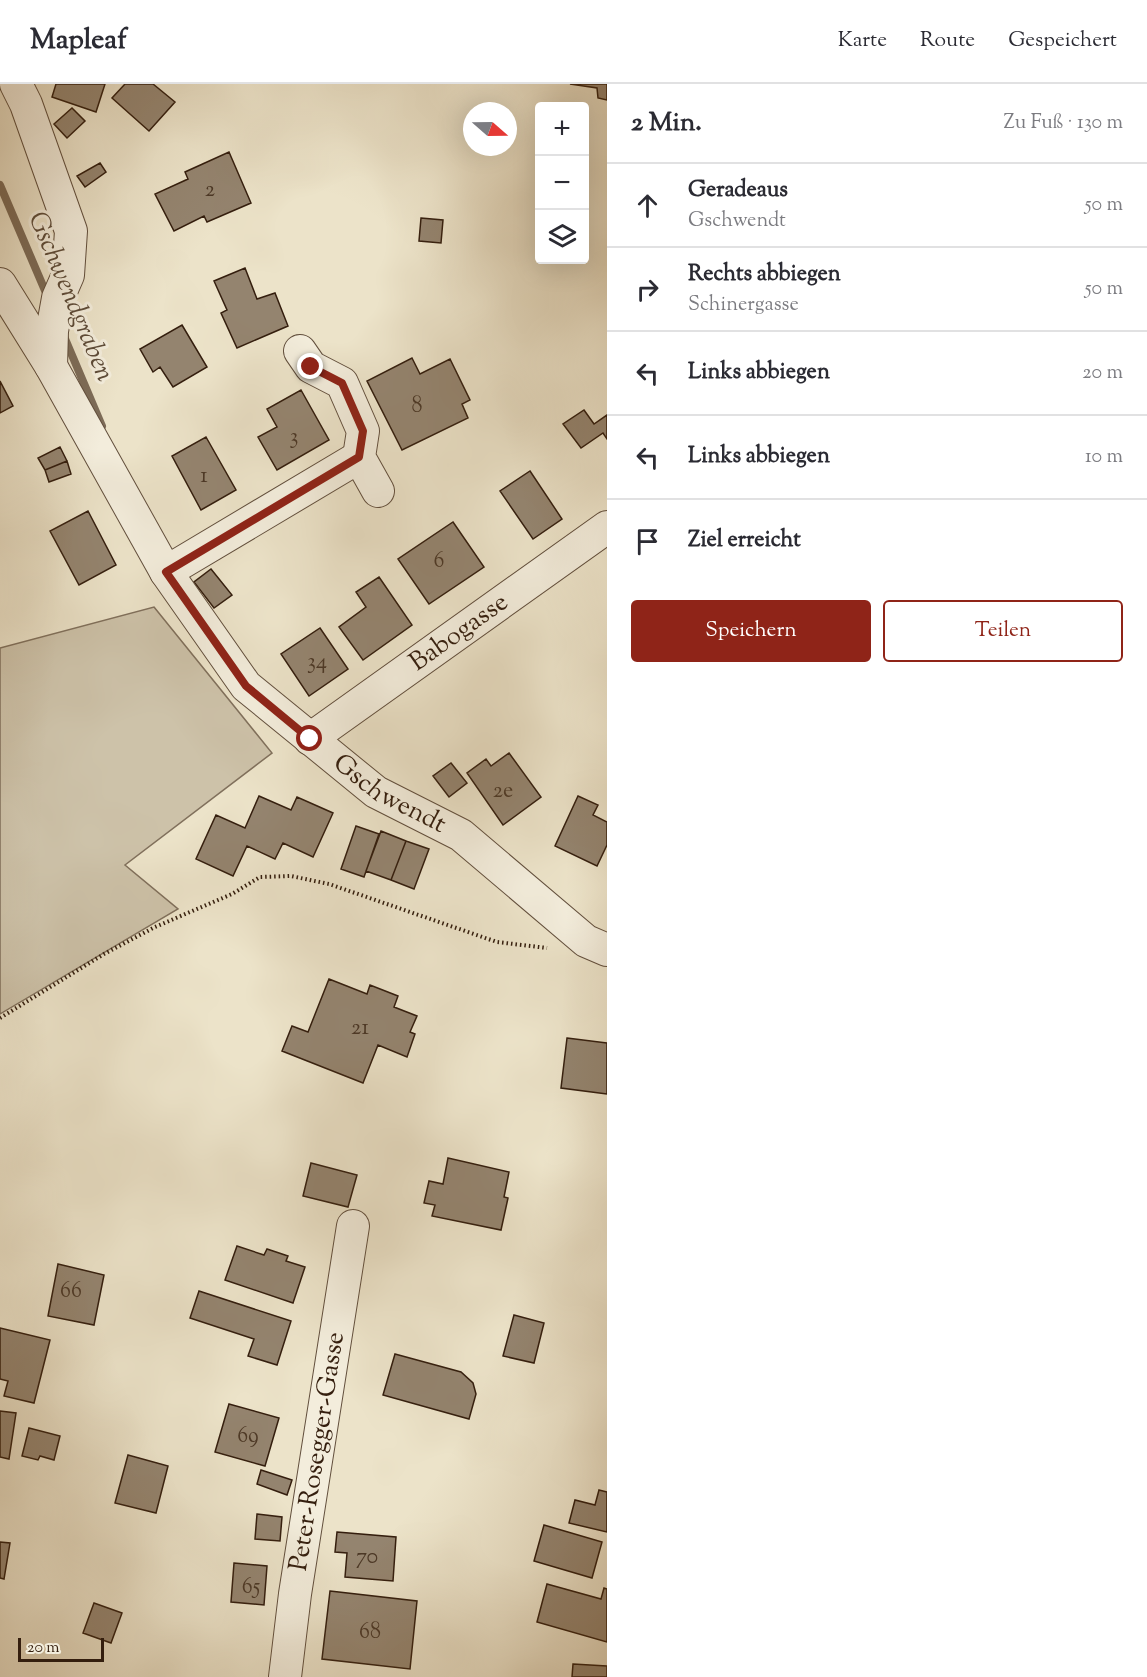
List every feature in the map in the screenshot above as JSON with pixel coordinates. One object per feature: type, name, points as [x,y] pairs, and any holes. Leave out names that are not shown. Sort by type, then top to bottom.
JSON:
[{"type":"street","points":[[16,84],[26,104],[71,231],[68,275],[58,297],[52,331],[51,366]]},
{"type":"street","name":"Gschwendt","points":[[0,284],[51,366],[166,572],[246,686],[376,792],[461,835],[586,941],[607,950]]},
{"type":"street","points":[[300,351],[311,367],[342,383],[363,431],[359,457],[378,491]]},
{"type":"street","points":[[166,572],[359,457]]},
{"type":"street","name":"Babogasse","points":[[310,739],[607,527]]},
{"type":"street","name":"Peter-Rosegger-Gasse","points":[[285,1677],[297,1582],[353,1226]]},
{"type":"path","points":[[0,1018],[104,954],[155,927],[232,894],[260,877],[291,876],[329,884],[497,942],[548,949]]},
{"type":"shaded area","points":[[154,607],[272,753],[125,865],[178,909],[0,1014],[0,648]]},
{"type":"building","points":[[56,84],[105,84],[96,112],[52,97]]},
{"type":"building","points":[[125,84],[153,84],[175,102],[149,131],[112,98]]},
{"type":"building","points":[[570,84],[607,84],[607,100],[598,98],[597,88]]},
{"type":"building","points":[[72,108],[85,121],[67,138],[54,124]]},
{"type":"building","points":[[229,152],[251,203],[207,222],[204,216],[174,231],[155,194],[188,179],[185,172]]},
{"type":"building","points":[[100,163],[106,172],[85,187],[77,176]]},
{"type":"building","points":[[421,218],[443,220],[441,243],[419,241]]},
{"type":"building","points":[[245,268],[257,299],[275,293],[288,326],[237,348],[221,313],[227,310],[214,281]]},
{"type":"building","points":[[182,325],[207,367],[173,387],[160,367],[153,372],[140,349]]},
{"type":"building","points":[[412,358],[420,374],[450,359],[470,400],[462,404],[468,418],[402,450],[367,381]]},
{"type":"building","points":[[0,381],[13,406],[0,413]]},
{"type":"building","points":[[301,390],[329,440],[277,470],[258,437],[277,427],[267,409]]},
{"type":"building","points":[[584,410],[594,424],[607,415],[607,439],[603,433],[581,448],[563,424]]},
{"type":"building","points":[[206,437],[236,490],[201,510],[172,456]]},
{"type":"building","points":[[60,447],[67,461],[45,470],[38,458]]},
{"type":"building","points":[[67,461],[71,474],[49,482],[45,470]]},
{"type":"building","points":[[530,471],[562,519],[533,539],[500,491]]},
{"type":"building","points":[[88,511],[116,565],[79,585],[50,531]]},
{"type":"building","points":[[453,522],[484,567],[429,604],[398,559]]},
{"type":"building","points":[[211,569],[232,595],[214,608],[194,582]]},
{"type":"building","points":[[379,577],[412,625],[363,660],[339,627],[366,607],[356,592]]},
{"type":"building","points":[[320,628],[348,669],[309,696],[281,654]]},
{"type":"building","points":[[509,753],[541,797],[503,825],[467,773],[486,759],[491,766]]},
{"type":"building","points":[[451,763],[467,783],[449,797],[433,776]]},
{"type":"building","points":[[259,796],[291,810],[297,797],[333,813],[313,857],[283,843],[275,859],[247,846],[233,876],[196,859],[216,815],[245,828]]},
{"type":"building","points":[[578,796],[598,805],[593,815],[607,822],[607,845],[597,866],[555,846]]},
{"type":"building","points":[[356,826],[379,834],[364,877],[341,869]]},
{"type":"building","points":[[381,831],[406,841],[391,880],[366,871]]},
{"type":"building","points":[[406,841],[429,849],[414,889],[391,880]]},
{"type":"building","points":[[329,979],[367,994],[370,985],[398,996],[394,1007],[417,1016],[410,1032],[415,1034],[407,1057],[378,1045],[363,1083],[282,1051],[292,1026],[308,1032]]},
{"type":"building","points":[[567,1038],[607,1043],[607,1094],[561,1088]]},
{"type":"building","points":[[448,1158],[509,1172],[504,1197],[508,1198],[501,1230],[432,1216],[435,1205],[424,1203],[429,1181],[443,1184]]},
{"type":"building","points":[[311,1163],[357,1175],[348,1207],[303,1196]]},
{"type":"building","points":[[237,1246],[264,1255],[267,1249],[288,1256],[286,1261],[305,1267],[293,1303],[225,1280]]},
{"type":"building","points":[[58,1264],[104,1275],[94,1325],[48,1316]]},
{"type":"building","points":[[199,1291],[291,1321],[277,1365],[248,1356],[254,1339],[190,1318]]},
{"type":"building","points":[[514,1315],[544,1323],[534,1363],[503,1356]]},
{"type":"building","points":[[0,1328],[50,1340],[34,1403],[4,1396],[8,1381],[0,1379]]},
{"type":"building","points":[[395,1354],[461,1372],[473,1383],[476,1394],[469,1419],[383,1395]]},
{"type":"building","points":[[229,1404],[279,1418],[265,1466],[215,1452]]},
{"type":"building","points":[[0,1411],[16,1413],[9,1459],[0,1457]]},
{"type":"building","points":[[29,1428],[60,1436],[54,1460],[40,1456],[38,1460],[22,1456]]},
{"type":"building","points":[[128,1455],[168,1466],[156,1513],[115,1503]]},
{"type":"building","points":[[261,1470],[292,1480],[287,1495],[257,1484]]},
{"type":"building","points":[[599,1490],[607,1492],[607,1532],[569,1523],[575,1500],[595,1505]]},
{"type":"building","points":[[257,1514],[282,1517],[280,1541],[255,1539]]},
{"type":"building","points":[[544,1525],[602,1542],[592,1578],[534,1561]]},
{"type":"building","points":[[337,1532],[396,1537],[393,1581],[345,1577],[347,1553],[335,1552]]},
{"type":"building","points":[[0,1542],[10,1543],[4,1579],[0,1578]]},
{"type":"building","points":[[234,1563],[267,1566],[264,1605],[231,1602]]},
{"type":"building","points":[[547,1584],[601,1599],[604,1588],[607,1589],[607,1642],[537,1622]]},
{"type":"building","points":[[330,1591],[417,1601],[410,1669],[322,1659]]},
{"type":"building","points":[[94,1603],[122,1613],[111,1643],[83,1633]]},
{"type":"building","points":[[573,1664],[607,1666],[607,1677],[572,1677]]},
{"type":"waterway","name":"Gschwendgraben","points":[[0,185],[49,300]]},
{"type":"waterway","name":"Gschwendgraben","points":[[63,334],[102,426]]},
{"type":"route","points":[[310,739],[246,686],[166,572],[359,457],[363,431],[342,383],[311,367]]}]
